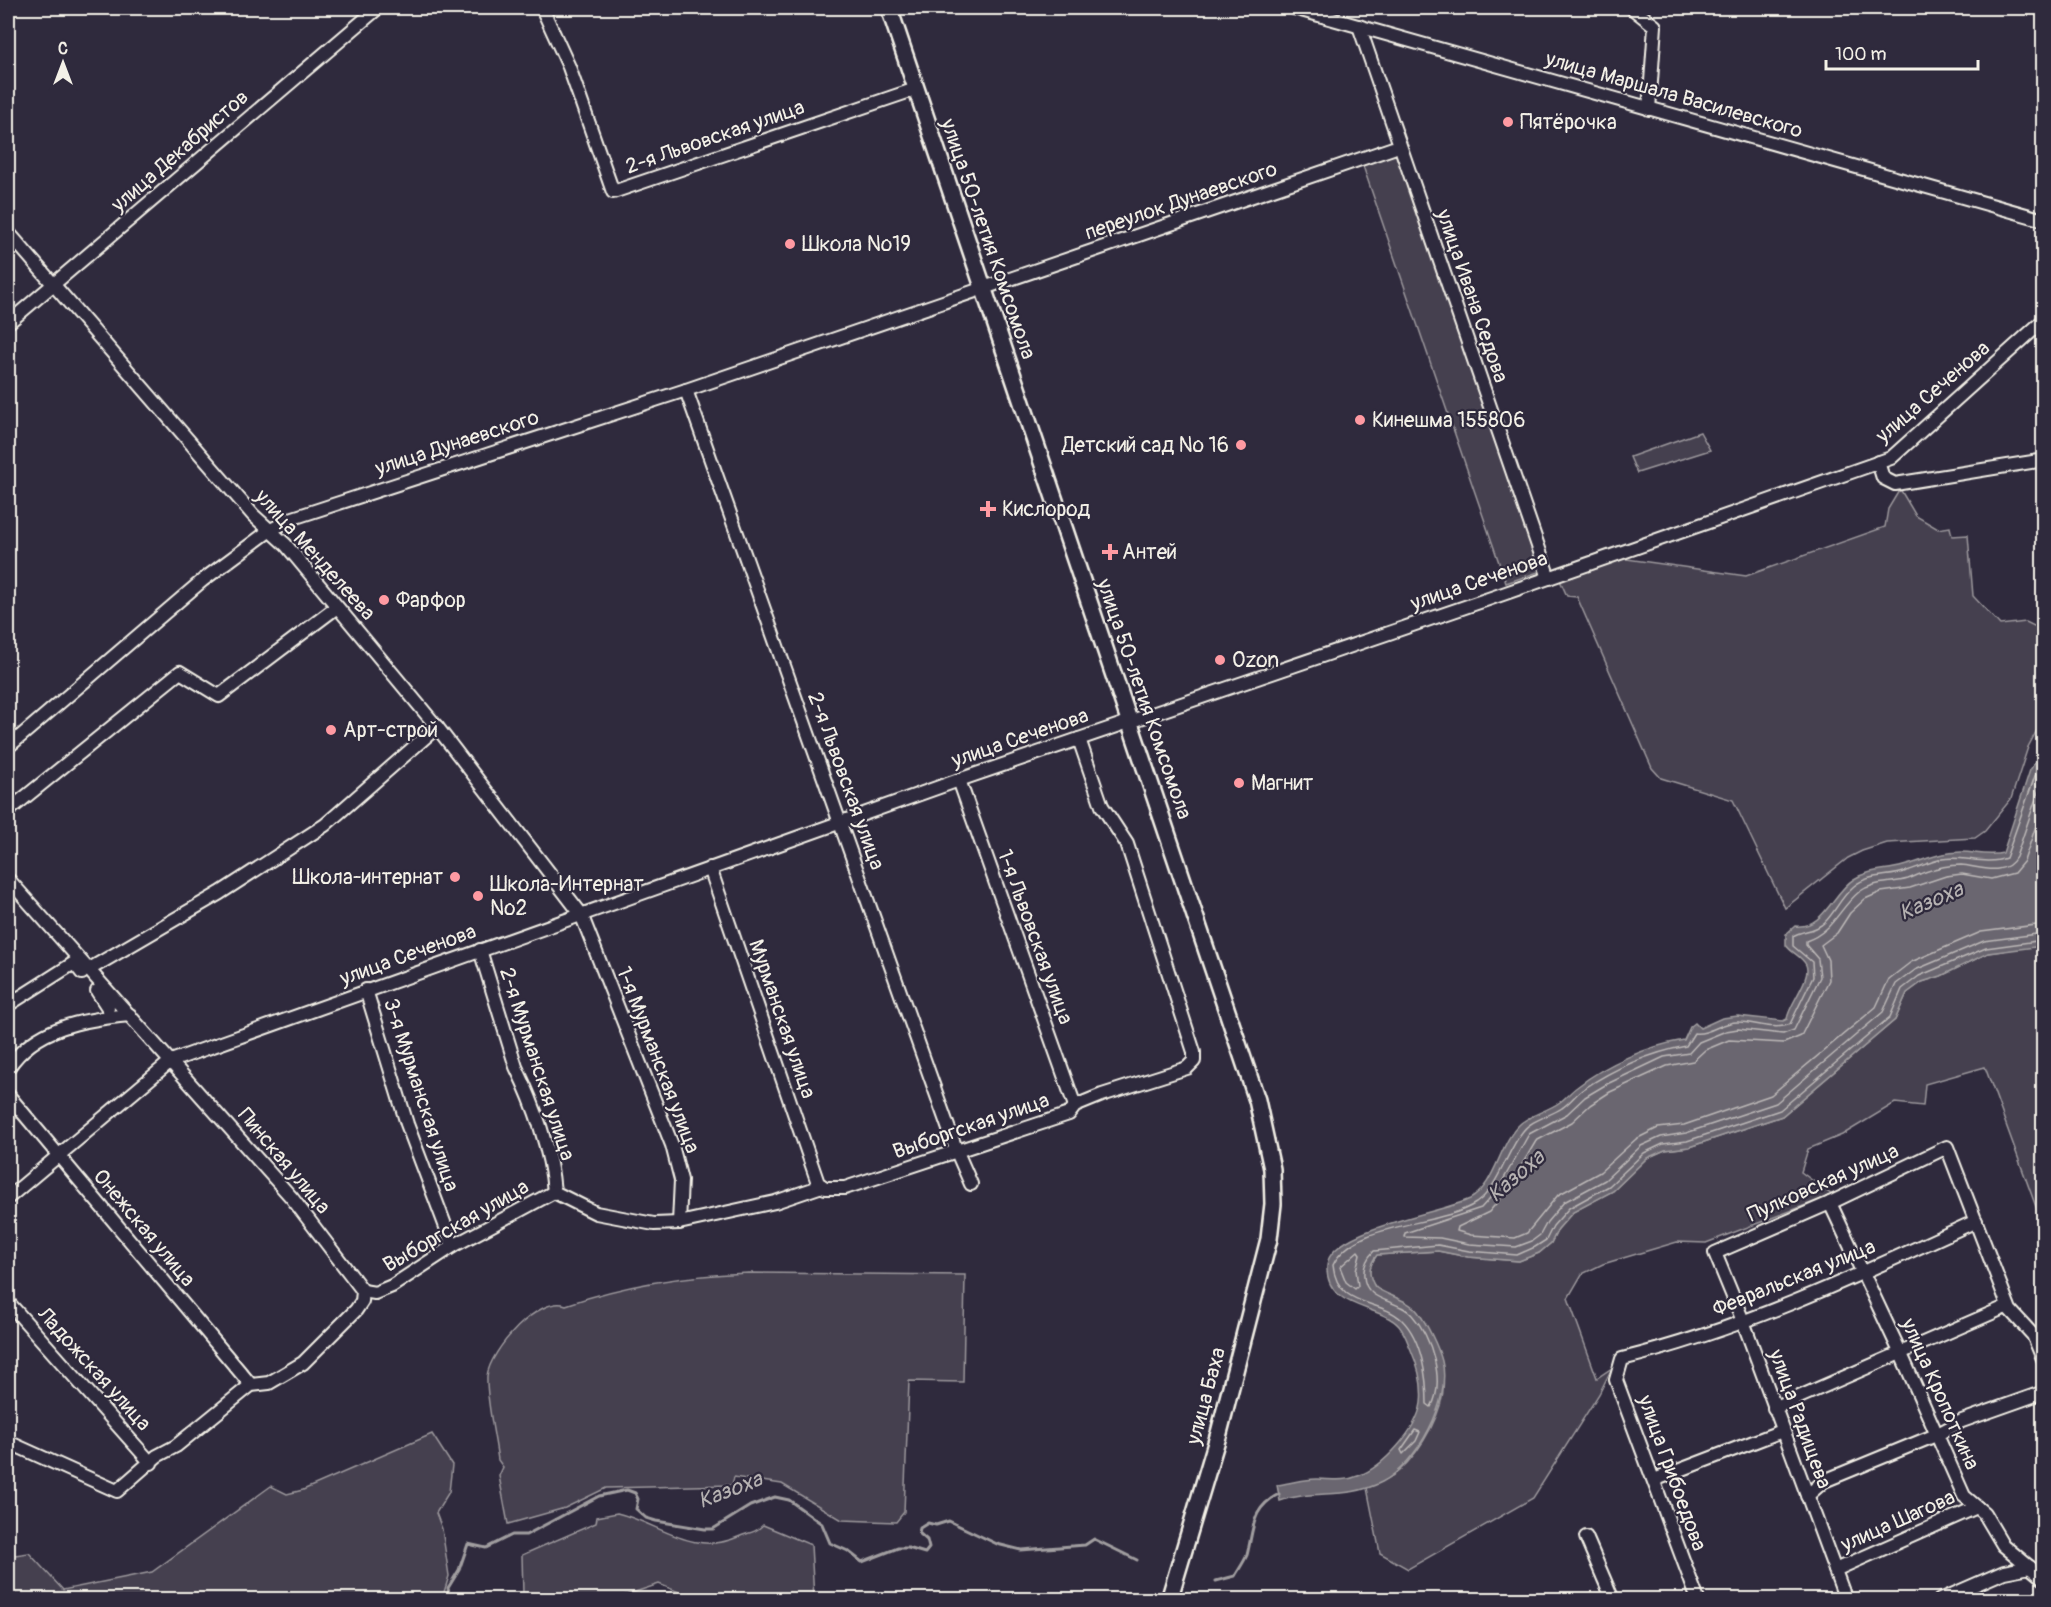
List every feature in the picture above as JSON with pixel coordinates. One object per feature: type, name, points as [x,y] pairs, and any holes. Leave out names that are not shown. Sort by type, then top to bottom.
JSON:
[{"type":"main road","name":"улица 50-летия Комсомола","points":[[889,8],[982,290],[1131,721],[1265,1129],[1273,1187],[1269,1239]]},
{"type":"main road","name":"улица Баха","points":[[1169,1599],[1219,1433],[1269,1239]]},
{"type":"street","name":"улица Декабристов","points":[[8,323],[378,8]]},
{"type":"street","name":"2-я Львовская улица","points":[[542,8],[569,67],[613,192],[916,88]]},
{"type":"street","name":"улица Маршала Василевского","points":[[1294,8],[2043,220]]},
{"type":"street","points":[[1632,8],[1655,26],[1649,109]]},
{"type":"street","name":"улица Ивана Седова","points":[[1359,26],[1549,578]]},
{"type":"street","name":"переулок Дунаевского","points":[[982,290],[1393,148]]},
{"type":"street","name":"улица Менделеева","points":[[8,232],[269,531],[286,545],[437,727],[581,914]]},
{"type":"street","name":"улица Дунаевского","points":[[8,747],[203,580],[269,531],[293,518],[686,390],[982,290]]},
{"type":"street","name":"улица Сеченова","points":[[8,1198],[171,1061],[958,780],[1549,578],[1891,458],[2043,320]]},
{"type":"street","name":"2-я Львовская улица","points":[[686,390],[957,1152],[971,1184]]},
{"type":"street","points":[[1878,462],[1883,478],[1895,484],[2043,460]]},
{"type":"street","points":[[8,811],[180,672],[219,696],[337,607]]},
{"type":"street","points":[[88,970],[239,881],[325,825],[437,727]]},
{"type":"street","name":"Выборгская улица","points":[[8,1442],[117,1491],[251,1385],[269,1383],[303,1362],[356,1310],[362,1301],[363,1291],[375,1293],[392,1286],[453,1246],[554,1192],[575,1204],[617,1219],[654,1224],[679,1222],[775,1202],[820,1185],[845,1188],[1069,1114],[1075,1106],[1187,1068],[1194,1061],[1191,1035],[1127,844],[1102,806],[1078,739]]},
{"type":"street","name":"1-я Львовская улица","points":[[958,780],[1075,1106]]},
{"type":"street","name":"Мурманская улица","points":[[710,868],[820,1185]]},
{"type":"street","name":"Пинская улица","points":[[8,879],[171,1061],[201,1099],[220,1115],[292,1198],[363,1291]]},
{"type":"street","name":"1-я Мурманская улица","points":[[581,914],[672,1145],[681,1180],[679,1222]]},
{"type":"street","name":"2-я Мурманская улица","points":[[480,950],[516,1067],[525,1085],[553,1171],[554,1192]]},
{"type":"street","points":[[8,1005],[74,963],[105,1000],[108,1008]]},
{"type":"street","name":"3-я Мурманская улица","points":[[366,990],[407,1124],[453,1246]]},
{"type":"street","points":[[8,1068],[17,1055],[61,1027],[89,1019],[130,1015]]},
{"type":"street","name":"Онежская улица","points":[[8,1095],[251,1385]]},
{"type":"street","name":"Пулковская улица","points":[[1715,1253],[1830,1203],[1947,1147],[1976,1221]]},
{"type":"street","name":"улица Кропоткина","points":[[1830,1203],[1964,1496],[1984,1513],[2003,1545],[2043,1579]]},
{"type":"street","points":[[1976,1221],[2008,1306],[2033,1335],[2043,1361]]},
{"type":"street","name":"Февральская улица","points":[[1622,1359],[1675,1346],[1743,1321],[1863,1273],[1976,1221]]},
{"type":"street","name":"улица Радищева","points":[[1715,1253],[1743,1321],[1846,1599]]},
{"type":"street","name":"Ладожская улица","points":[[8,1302],[151,1463]]},
{"type":"street","points":[[1774,1408],[2008,1306]]},
{"type":"street","name":"улица Грибоедова","points":[[1622,1359],[1616,1380],[1698,1599]]},
{"type":"street","points":[[1807,1496],[1824,1481],[1936,1435],[1962,1421],[2043,1392]]},
{"type":"street","points":[[1654,1480],[1782,1431]]},
{"type":"street","name":"улица Шагова","points":[[1835,1570],[1977,1507]]},
{"type":"street","points":[[1586,1537],[1613,1599]]},
{"type":"street","points":[[1940,1599],[2004,1572],[2030,1567]]},
{"type":"shaded area","points":[[1396,152],[1541,571],[1506,583],[1362,163]]},
{"type":"shaded area","points":[[1700,432],[1710,450],[1637,473],[1630,457]]},
{"type":"shaded area","points":[[1900,489],[1916,516],[1938,529],[1950,527],[1952,536],[1968,535],[1973,596],[2000,625],[2026,622],[2036,627],[2043,622],[2043,719],[2028,747],[2011,799],[1985,831],[1975,838],[1887,843],[1862,851],[1848,858],[1785,908],[1733,800],[1661,778],[1652,768],[1577,597],[1567,596],[1559,578],[1620,558],[1746,576],[1885,527],[1888,509]]},
{"type":"shaded area","points":[[2043,946],[2043,1226],[1985,1067],[1925,1084],[1923,1106],[1895,1103],[1842,1135],[1808,1149],[1801,1172],[1832,1195],[1706,1243],[1677,1242],[1603,1264],[1582,1274],[1568,1298],[1597,1378],[1612,1368],[1599,1394],[1533,1498],[1408,1569],[1380,1553],[1367,1488],[1395,1474],[1416,1452],[1437,1415],[1443,1389],[1440,1360],[1420,1315],[1406,1303],[1382,1293],[1371,1281],[1370,1270],[1377,1255],[1438,1251],[1468,1257],[1519,1261],[1539,1253],[1551,1243],[1558,1229],[1573,1212],[1613,1191],[1647,1158],[1665,1150],[1689,1147],[1782,1116],[1895,1020],[1907,993],[1922,982],[1941,976],[1988,953]]},
{"type":"shaded area","points":[[749,1273],[965,1275],[963,1382],[909,1381],[904,1512],[896,1522],[842,1520],[782,1484],[734,1477],[732,1485],[606,1488],[565,1508],[508,1524],[499,1476],[503,1467],[498,1460],[487,1385],[490,1365],[506,1339],[530,1316],[555,1304],[566,1305],[611,1291],[657,1282]]},
{"type":"shaded area","points":[[432,1434],[452,1465],[449,1492],[436,1513],[442,1529],[449,1576],[442,1599],[8,1599],[8,1550],[15,1555],[29,1553],[63,1590],[152,1572],[271,1486],[287,1494],[303,1490]]},
{"type":"shaded area","points":[[617,1513],[691,1541],[721,1542],[754,1531],[763,1525],[811,1545],[814,1599],[696,1599],[659,1584],[614,1599],[553,1599],[523,1594],[522,1555],[596,1523],[597,1517]]},
{"type":"water","points":[[2043,751],[2043,946],[1988,953],[1941,976],[1922,982],[1907,993],[1895,1020],[1782,1116],[1689,1147],[1665,1150],[1647,1158],[1613,1191],[1573,1212],[1558,1229],[1551,1243],[1539,1253],[1519,1261],[1468,1257],[1438,1251],[1377,1255],[1370,1271],[1375,1287],[1414,1308],[1425,1323],[1438,1349],[1444,1377],[1437,1412],[1419,1446],[1408,1461],[1382,1482],[1356,1491],[1293,1497],[1280,1501],[1277,1485],[1312,1479],[1348,1479],[1378,1465],[1406,1436],[1418,1414],[1421,1403],[1418,1369],[1403,1331],[1390,1319],[1344,1299],[1335,1291],[1329,1280],[1327,1266],[1332,1253],[1365,1232],[1456,1204],[1479,1193],[1492,1174],[1507,1142],[1520,1124],[1555,1105],[1588,1079],[1614,1064],[1656,1047],[1684,1040],[1690,1027],[1695,1023],[1700,1028],[1722,1018],[1738,1016],[1783,1021],[1787,1019],[1807,970],[1804,962],[1786,945],[1786,934],[1795,926],[1813,922],[1821,916],[1846,885],[1866,873],[1903,866],[1945,853],[1992,855],[2003,853],[2030,770]]},
{"type":"waterway","name":"Казоха","points":[[450,1600],[448,1588],[459,1570],[468,1544],[486,1548],[512,1535],[526,1535],[599,1496],[627,1490],[635,1493],[638,1499],[636,1509],[646,1518],[705,1529],[713,1529],[750,1506],[775,1497],[789,1500],[822,1524],[830,1543],[848,1551],[862,1562],[898,1548],[908,1548],[925,1553],[929,1548],[927,1540],[919,1533],[920,1528],[928,1523],[936,1525],[949,1521],[997,1544],[1021,1550],[1085,1545],[1094,1539],[1137,1560]]},
{"type":"waterway","name":"Казоха","points":[[1216,1581],[1235,1576],[1247,1555],[1258,1512],[1279,1494]]},
{"type":"waterway","name":"Казоха","points":[[493,1600],[503,1600]]},
{"type":"place","name":"Пятёрочка","points":[[1508,122]]},
{"type":"place","name":"Школа №19","points":[[790,244]]},
{"type":"place","name":"Кинешма 155806","points":[[1360,420]]},
{"type":"place","name":"Детский сад № 16","points":[[1241,445]]},
{"type":"place","name":"Кислород","points":[[988,509]]},
{"type":"place","name":"Антей","points":[[1110,552]]},
{"type":"place","name":"Фарфор","points":[[384,600]]},
{"type":"place","name":"Ozon","points":[[1220,660]]},
{"type":"place","name":"Арт-строй","points":[[331,730]]},
{"type":"place","name":"Магнит","points":[[1239,783]]},
{"type":"place","name":"Школа-интернат","points":[[455,877]]},
{"type":"place","name":"Школа-Интернат №2","points":[[478,896]]}]
